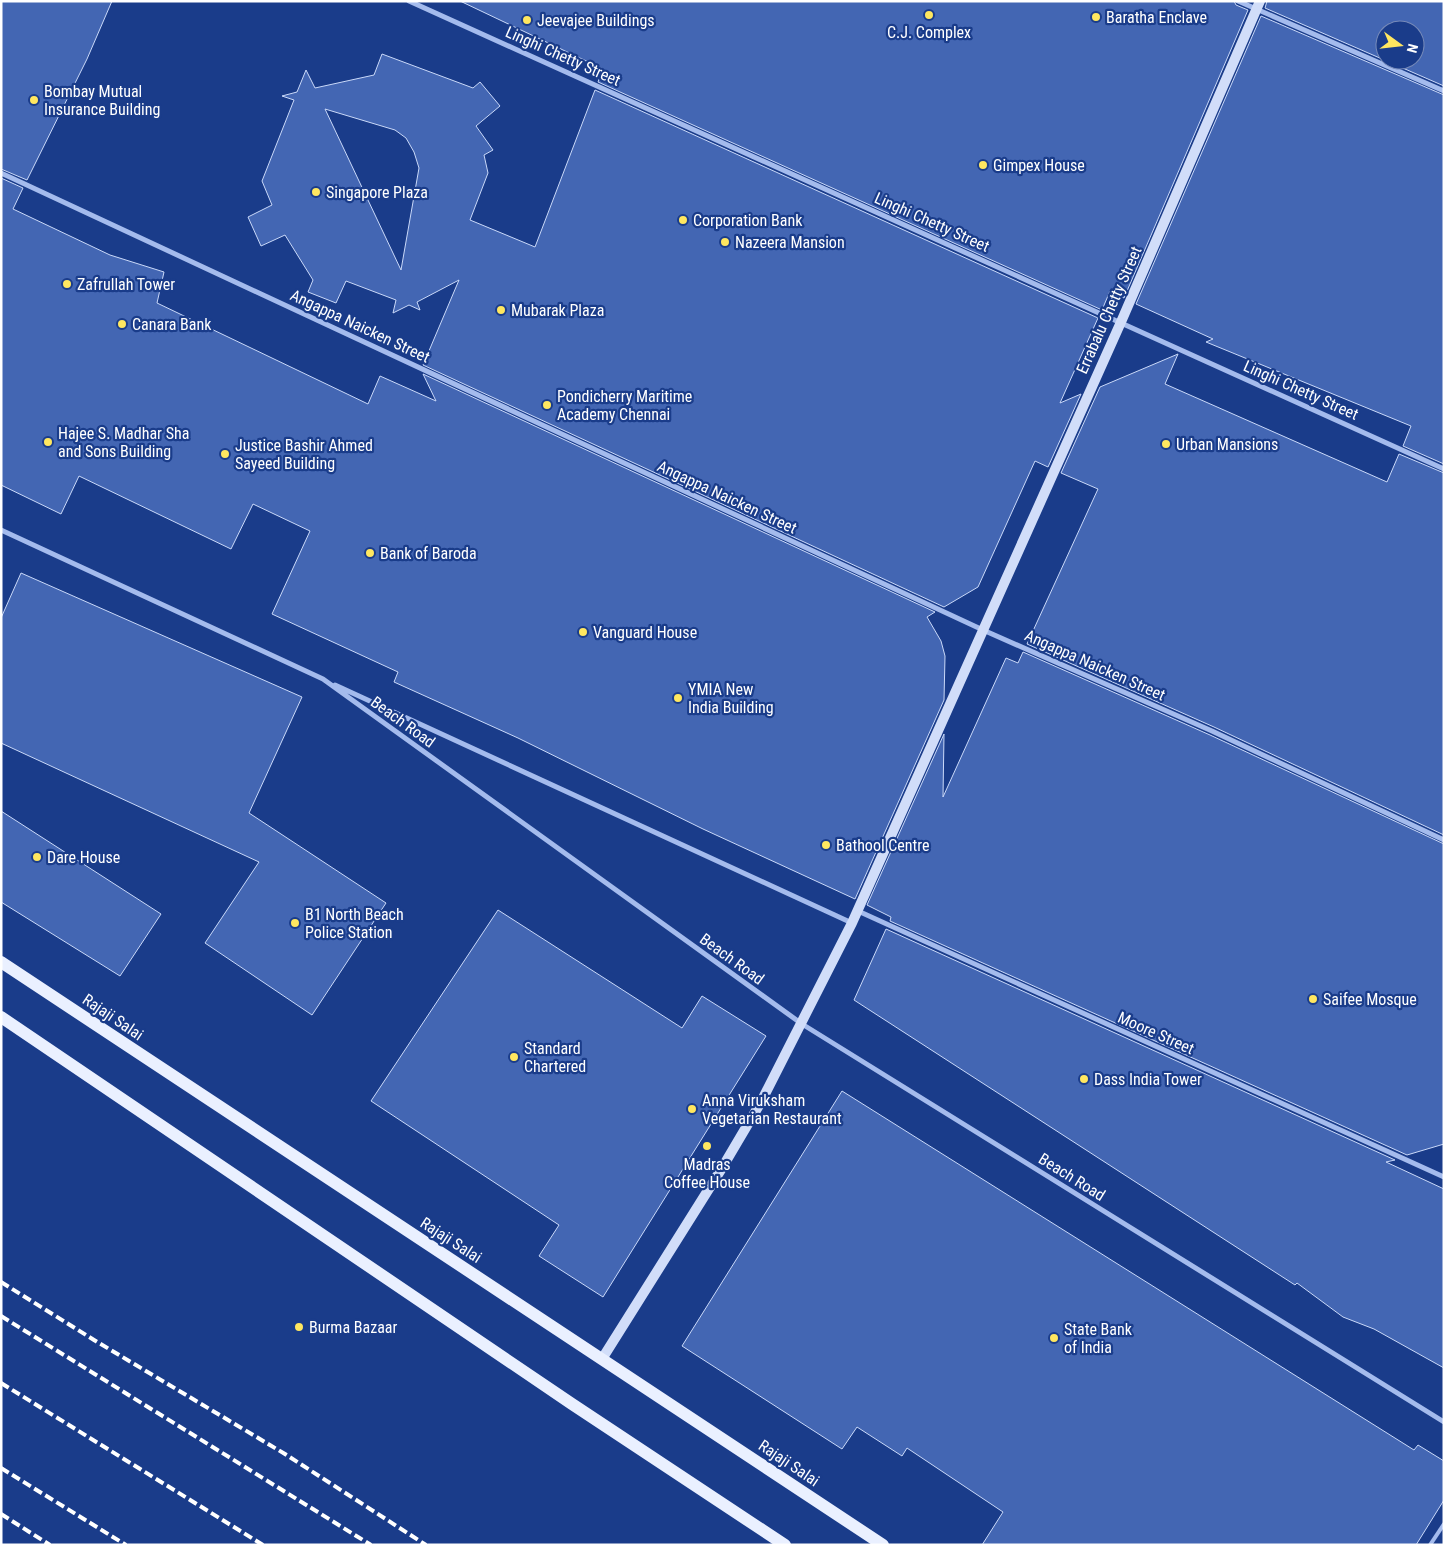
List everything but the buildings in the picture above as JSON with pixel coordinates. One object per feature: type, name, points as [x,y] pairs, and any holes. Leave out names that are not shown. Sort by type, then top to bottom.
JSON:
[{"type":"main road","name":"Rajaji Salai","points":[[1,962],[883,1545]]},
{"type":"main road","points":[[1,1017],[564,1398],[786,1545]]},
{"type":"street","name":"Linghi Chetty Street","points":[[409,1],[1444,469]]},
{"type":"street","points":[[1238,1],[1258,5],[1444,91]]},
{"type":"street","name":"Errabalu Chetty Street","points":[[602,1359],[722,1168],[761,1102],[858,911],[1121,322],[1258,5]]},
{"type":"street","name":"Angappa Naicken Street","points":[[1,173],[983,630],[1212,730],[1444,840]]},
{"type":"street","name":"Beach Road","points":[[1,530],[323,679],[802,1024],[1444,1422]]},
{"type":"street","points":[[323,679],[852,923]]},
{"type":"street","name":"Moore Street","points":[[858,911],[1444,1177]]},
{"type":"lane","points":[[1430,1545],[1444,1524]]},
{"type":"railway","points":[[1,1282],[285,1454],[426,1545]]},
{"type":"railway","points":[[1,1316],[371,1545]]},
{"type":"railway","points":[[1,1383],[263,1545]]},
{"type":"railway","points":[[1,1468],[126,1545]]},
{"type":"railway","points":[[1,1514],[50,1545]]},
{"type":"place","name":"C.J. Complex","points":[[929,15]]},
{"type":"place","name":"Baratha Enclave","points":[[1096,17]]},
{"type":"place","name":"Jeevajee Buildings","points":[[527,20]]},
{"type":"place","name":"Bombay Mutual Insurance Building","points":[[34,100]]},
{"type":"place","name":"Gimpex House","points":[[983,165]]},
{"type":"place","name":"Singapore Plaza","points":[[316,192]]},
{"type":"place","name":"Corporation Bank","points":[[683,220]]},
{"type":"place","name":"Nazeera Mansion","points":[[725,242]]},
{"type":"place","name":"Zafrullah Tower","points":[[67,284]]},
{"type":"place","name":"Mubarak Plaza","points":[[501,310]]},
{"type":"place","name":"Canara Bank","points":[[122,324]]},
{"type":"place","name":"Pondicherry Maritime Academy Chennai","points":[[547,405]]},
{"type":"place","name":"Hajee S. Madhar Sha and Sons Building","points":[[48,442]]},
{"type":"place","name":"Urban Mansions","points":[[1166,444]]},
{"type":"place","name":"Justice Bashir Ahmed Sayeed Building","points":[[225,454]]},
{"type":"place","name":"Bank of Baroda","points":[[370,553]]},
{"type":"place","name":"Vanguard House","points":[[583,632]]},
{"type":"place","name":"YMIA New India Building","points":[[678,698]]},
{"type":"place","name":"Bathool Centre","points":[[826,845]]},
{"type":"place","name":"Dare House","points":[[37,857]]},
{"type":"place","name":"B1 North Beach Police Station","points":[[295,923]]},
{"type":"place","name":"Saifee Mosque","points":[[1313,999]]},
{"type":"place","name":"Standard Chartered","points":[[514,1057]]},
{"type":"place","name":"Dass India Tower","points":[[1084,1079]]},
{"type":"place","name":"Anna Viruksham Vegetarian Restaurant","points":[[692,1109]]},
{"type":"place","name":"Madras Coffee House","points":[[707,1146]]},
{"type":"place","name":"Burma Bazaar","points":[[299,1327]]},
{"type":"place","name":"State Bank of India","points":[[1054,1338]]}]
